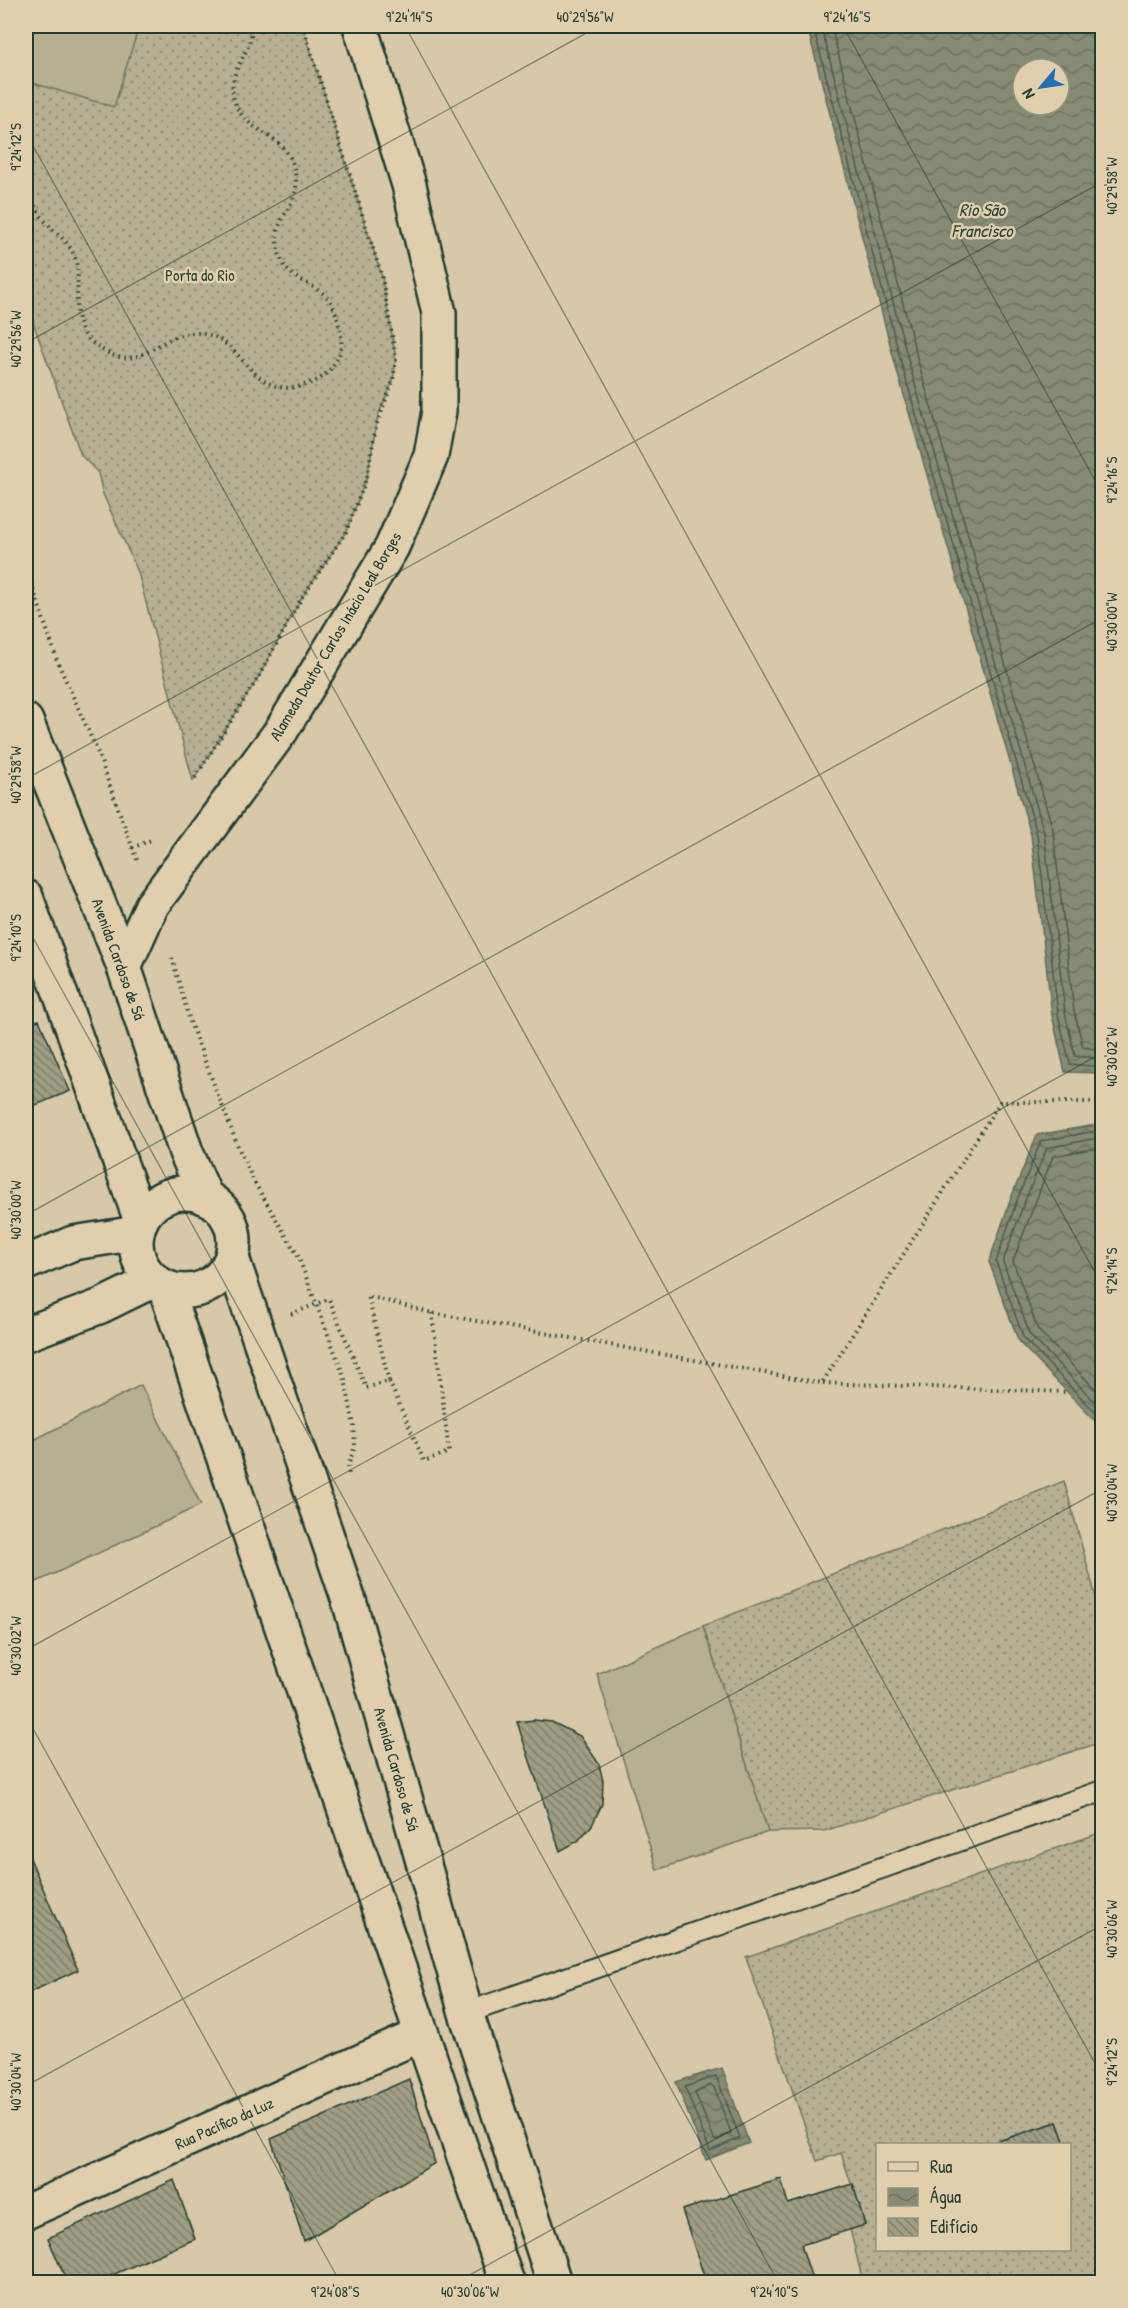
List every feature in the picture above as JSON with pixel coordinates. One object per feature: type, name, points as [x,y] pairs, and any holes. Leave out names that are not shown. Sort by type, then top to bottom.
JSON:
[{"type":"main road","name":"Alameda Doutor Carlos Inácio Leal Borges","points":[[124,967],[152,904],[281,730],[392,547],[431,456],[439,411],[439,313],[409,185],[360,26]]},
{"type":"main road","name":"Avenida Cardoso de Sá","points":[[26,722],[124,967],[186,1152],[206,1198]]},
{"type":"main road","points":[[26,897],[139,1227],[139,1258],[159,1283],[423,2034],[507,2283]]},
{"type":"main road","points":[[26,1263],[74,1243],[139,1227],[148,1210],[168,1196],[193,1194],[206,1198],[224,1213],[234,1234],[232,1258],[217,1280],[205,1288],[192,1291],[159,1283],[26,1335]]},
{"type":"main road","name":"Avenida Cardoso de Sá","points":[[232,1258],[254,1329],[350,1604],[466,2013],[554,2283]]},
{"type":"main road","name":"Rua Pacífico da Luz","points":[[26,2212],[423,2034]]},
{"type":"lane","points":[[466,2013],[1102,1791]]},
{"type":"path","points":[[26,171],[29,197],[45,221],[63,238],[74,256],[77,277],[75,312],[81,328],[92,343],[107,352],[123,357],[141,356],[176,336],[194,333],[210,334],[226,342],[253,374],[270,384],[284,388],[302,387],[318,380],[331,369],[339,354],[342,336],[332,303],[320,291],[294,278],[283,263],[277,246],[277,229],[284,212],[294,198],[297,182],[294,165],[286,149],[274,137],[249,125],[239,111],[233,94],[233,77],[248,47],[251,26]]},
{"type":"path","points":[[193,781],[258,678],[301,599],[346,532],[367,477],[376,426],[393,381],[396,359],[382,277],[303,26]]},
{"type":"path","points":[[132,848],[153,840]]},
{"type":"path","points":[[822,1383],[1000,1102],[1102,1102]]},
{"type":"path","points":[[432,1313],[449,1452],[424,1461],[390,1382],[368,1296],[432,1313],[822,1383],[1066,1392]]},
{"type":"path","points":[[254,1329],[329,1299],[366,1388],[390,1382]]},
{"type":"green space","name":"Porta do Rio","points":[[26,26],[303,26],[382,277],[396,359],[393,381],[378,416],[367,477],[346,532],[301,599],[258,678],[193,781],[138,572],[103,494],[98,473],[81,455],[26,303]]},
{"type":"green space","points":[[26,26],[139,26],[114,107],[26,81]]},
{"type":"green space","points":[[141,1385],[201,1505],[26,1587],[26,1444]]},
{"type":"green space","points":[[1064,1481],[1102,1619],[1102,1742],[824,1831],[768,1832],[703,1626]]},
{"type":"green space","points":[[703,1626],[768,1832],[657,1870],[597,1674]]},
{"type":"green space","points":[[1102,1832],[1102,2282],[863,2282],[850,2229],[865,2225],[841,2153],[817,2161],[746,1957]]},
{"type":"water","name":"Rio São Francisco","points":[[807,26],[1102,26],[1102,1073],[1065,1072],[1052,1015],[1031,835],[897,371]]},
{"type":"water","points":[[1102,1124],[1102,1428],[1019,1342],[989,1262],[1011,1198],[1037,1135]]},
{"type":"water","points":[[722,2068],[749,2143],[706,2160],[676,2082]]},
{"type":"building","points":[[39,1020],[70,1091],[26,1109],[26,1024]]},
{"type":"building","points":[[534,1720],[552,1722],[580,1736],[599,1764],[603,1781],[602,1804],[592,1825],[578,1841],[560,1851],[517,1722]]},
{"type":"building","points":[[26,1849],[78,1970],[26,1994]]},
{"type":"building","points":[[409,2079],[435,2163],[304,2241],[271,2139]]},
{"type":"building","points":[[1057,2122],[1065,2143],[992,2143]]},
{"type":"building","points":[[781,2179],[788,2204],[853,2184],[865,2225],[801,2245],[813,2282],[706,2282],[682,2210]]},
{"type":"building","points":[[174,2180],[195,2239],[96,2282],[67,2282],[48,2238]]}]
